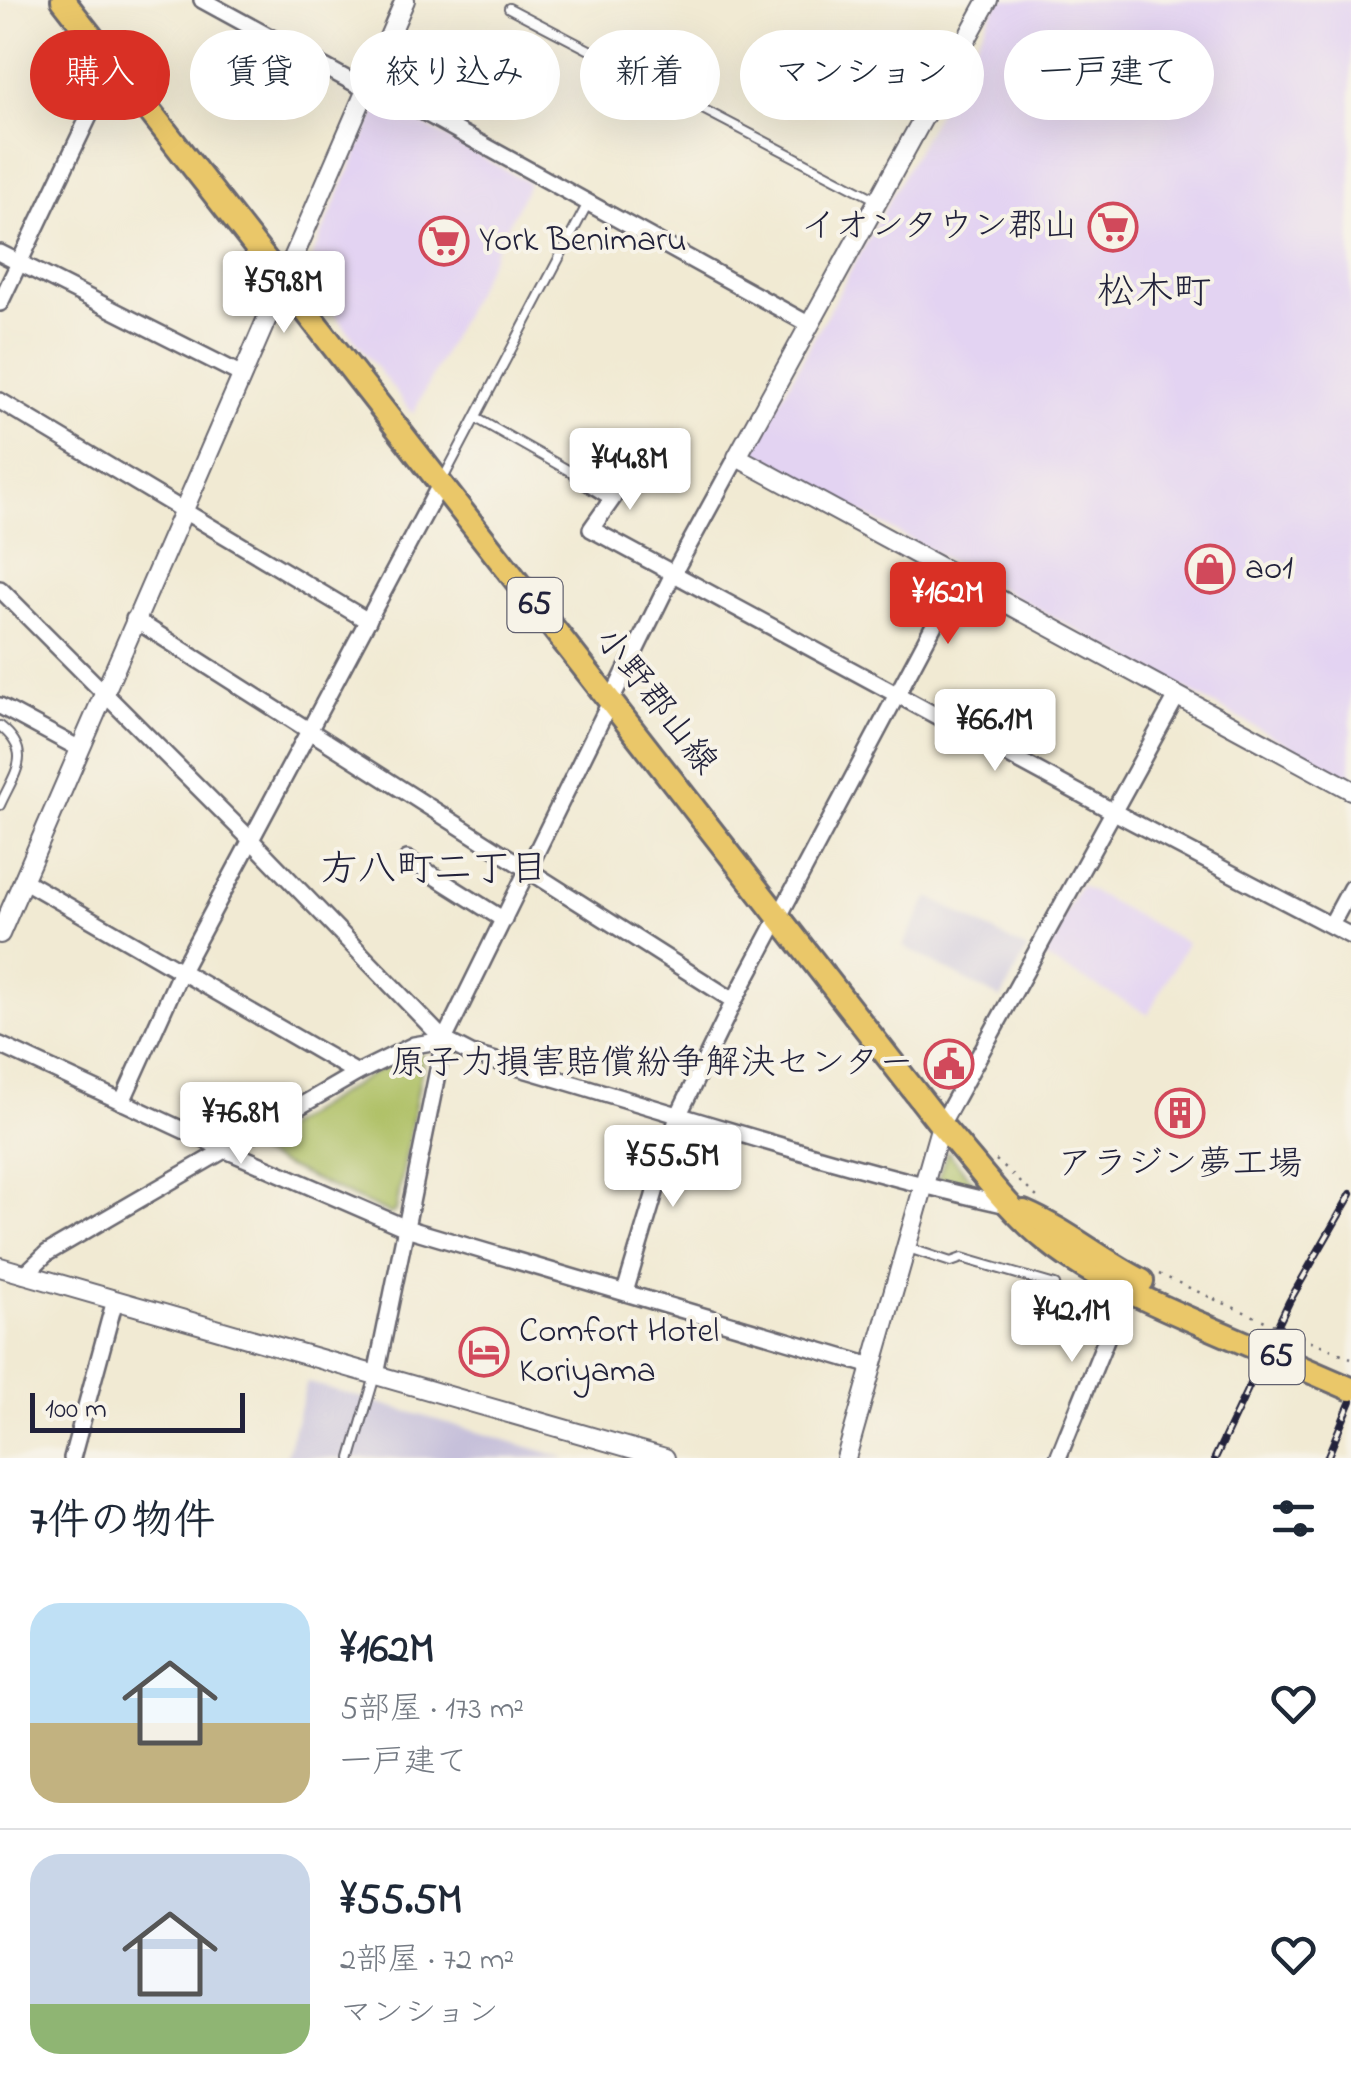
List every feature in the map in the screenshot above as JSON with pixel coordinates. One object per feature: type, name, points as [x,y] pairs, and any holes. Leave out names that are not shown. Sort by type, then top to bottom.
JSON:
[{"type":"main road","name":"小野郡山線","points":[[63,0],[87,30]]},
{"type":"main road","name":"小野郡山線","points":[[158,120],[941,1125],[1012,1206],[1058,1250],[1126,1290],[1210,1312],[1351,1389]]},
{"type":"main road","name":"小野郡山線","points":[[1012,1206],[1053,1224],[1132,1276],[1351,1372]]},
{"type":"street","points":[[202,0],[350,77]]},
{"type":"street","points":[[392,30],[405,0]]},
{"type":"street","points":[[376,1375],[444,1040],[672,574],[988,0]]},
{"type":"street","points":[[0,303],[87,120]]},
{"type":"street","points":[[0,934],[352,120]]},
{"type":"street","points":[[431,120],[810,325]]},
{"type":"street","points":[[0,253],[242,375]]},
{"type":"street","points":[[0,401],[368,620]]},
{"type":"street","points":[[737,457],[1351,790]]},
{"type":"street","points":[[580,477],[613,498],[591,529],[1351,936]]},
{"type":"street","points":[[122,1102],[181,972],[440,485]]},
{"type":"street","points":[[625,1292],[678,1116],[734,1001],[959,578]]},
{"type":"street","points":[[0,590],[444,1040],[471,1054],[678,1116],[922,1186],[1012,1206]]},
{"type":"street","points":[[134,619],[734,1001]]},
{"type":"street","points":[[846,1458],[941,1125],[1177,696]]},
{"type":"street","points":[[0,706],[80,749]]},
{"type":"street","points":[[408,860],[504,920]]},
{"type":"street","points":[[23,880],[357,1073]]},
{"type":"street","points":[[1330,926],[1351,888]]},
{"type":"street","points":[[24,1275],[47,1253],[357,1073],[414,1045],[444,1040]]},
{"type":"street","points":[[0,1046],[406,1228],[872,1366]]},
{"type":"street","points":[[0,1267],[665,1458]]},
{"type":"street","points":[[1058,1458],[1126,1290]]},
{"type":"street","points":[[72,1458],[115,1300]]},
{"type":"lane","points":[[509,8],[879,201]]},
{"type":"lane","points":[[440,485],[588,203]]},
{"type":"lane","points":[[476,418],[580,477]]},
{"type":"lane","points":[[0,726],[20,746],[20,757],[0,805]]},
{"type":"lane","points":[[905,1247],[951,1262],[962,1258],[1055,1285],[1050,1311],[1092,1322]]},
{"type":"lane","points":[[350,1458],[376,1375]]},
{"type":"path","points":[[987,1153],[1014,1172],[1038,1197]]},
{"type":"path","points":[[1152,1271],[1210,1312],[1351,1358]]},
{"type":"shaded area","name":"イオンタウン郡山","points":[[999,0],[1351,0],[1351,779],[751,453],[933,120],[984,120],[983,30]]},
{"type":"shaded area","points":[[372,120],[415,120],[529,183],[413,414],[304,275]]},
{"type":"shaded area","points":[[1080,885],[1187,943],[1148,1014],[1041,956]]},
{"type":"shaded area","points":[[929,897],[1027,950],[1001,999],[903,946]]},
{"type":"shaded area","points":[[307,1382],[566,1458],[286,1458]]},
{"type":"green space","points":[[411,1050],[424,1056],[396,1211],[390,1214],[256,1153],[256,1145]]},
{"type":"green space","points":[[947,1151],[977,1186],[975,1190],[938,1178]]},
{"type":"railway","points":[[1215,1458],[1289,1302],[1351,1194]]},
{"type":"railway","points":[[1327,1458],[1351,1401]]},
{"type":"place","name":"イオンタウン郡山","points":[[1113,227]]},
{"type":"place","name":"York Benimaru","points":[[444,241]]},
{"type":"place","name":"ao1","points":[[1210,569]]},
{"type":"place","name":"原子力損害賠償紛争解決センター","points":[[949,1064]]},
{"type":"place","name":"アラジン夢工場","points":[[1180,1113]]},
{"type":"place","name":"Comfort Hotel Koriyama","points":[[484,1352]]},
{"type":"district","name":"松木町","points":[[1154,294]]},
{"type":"district","name":"方八町二丁目","points":[[434,871]]}]
